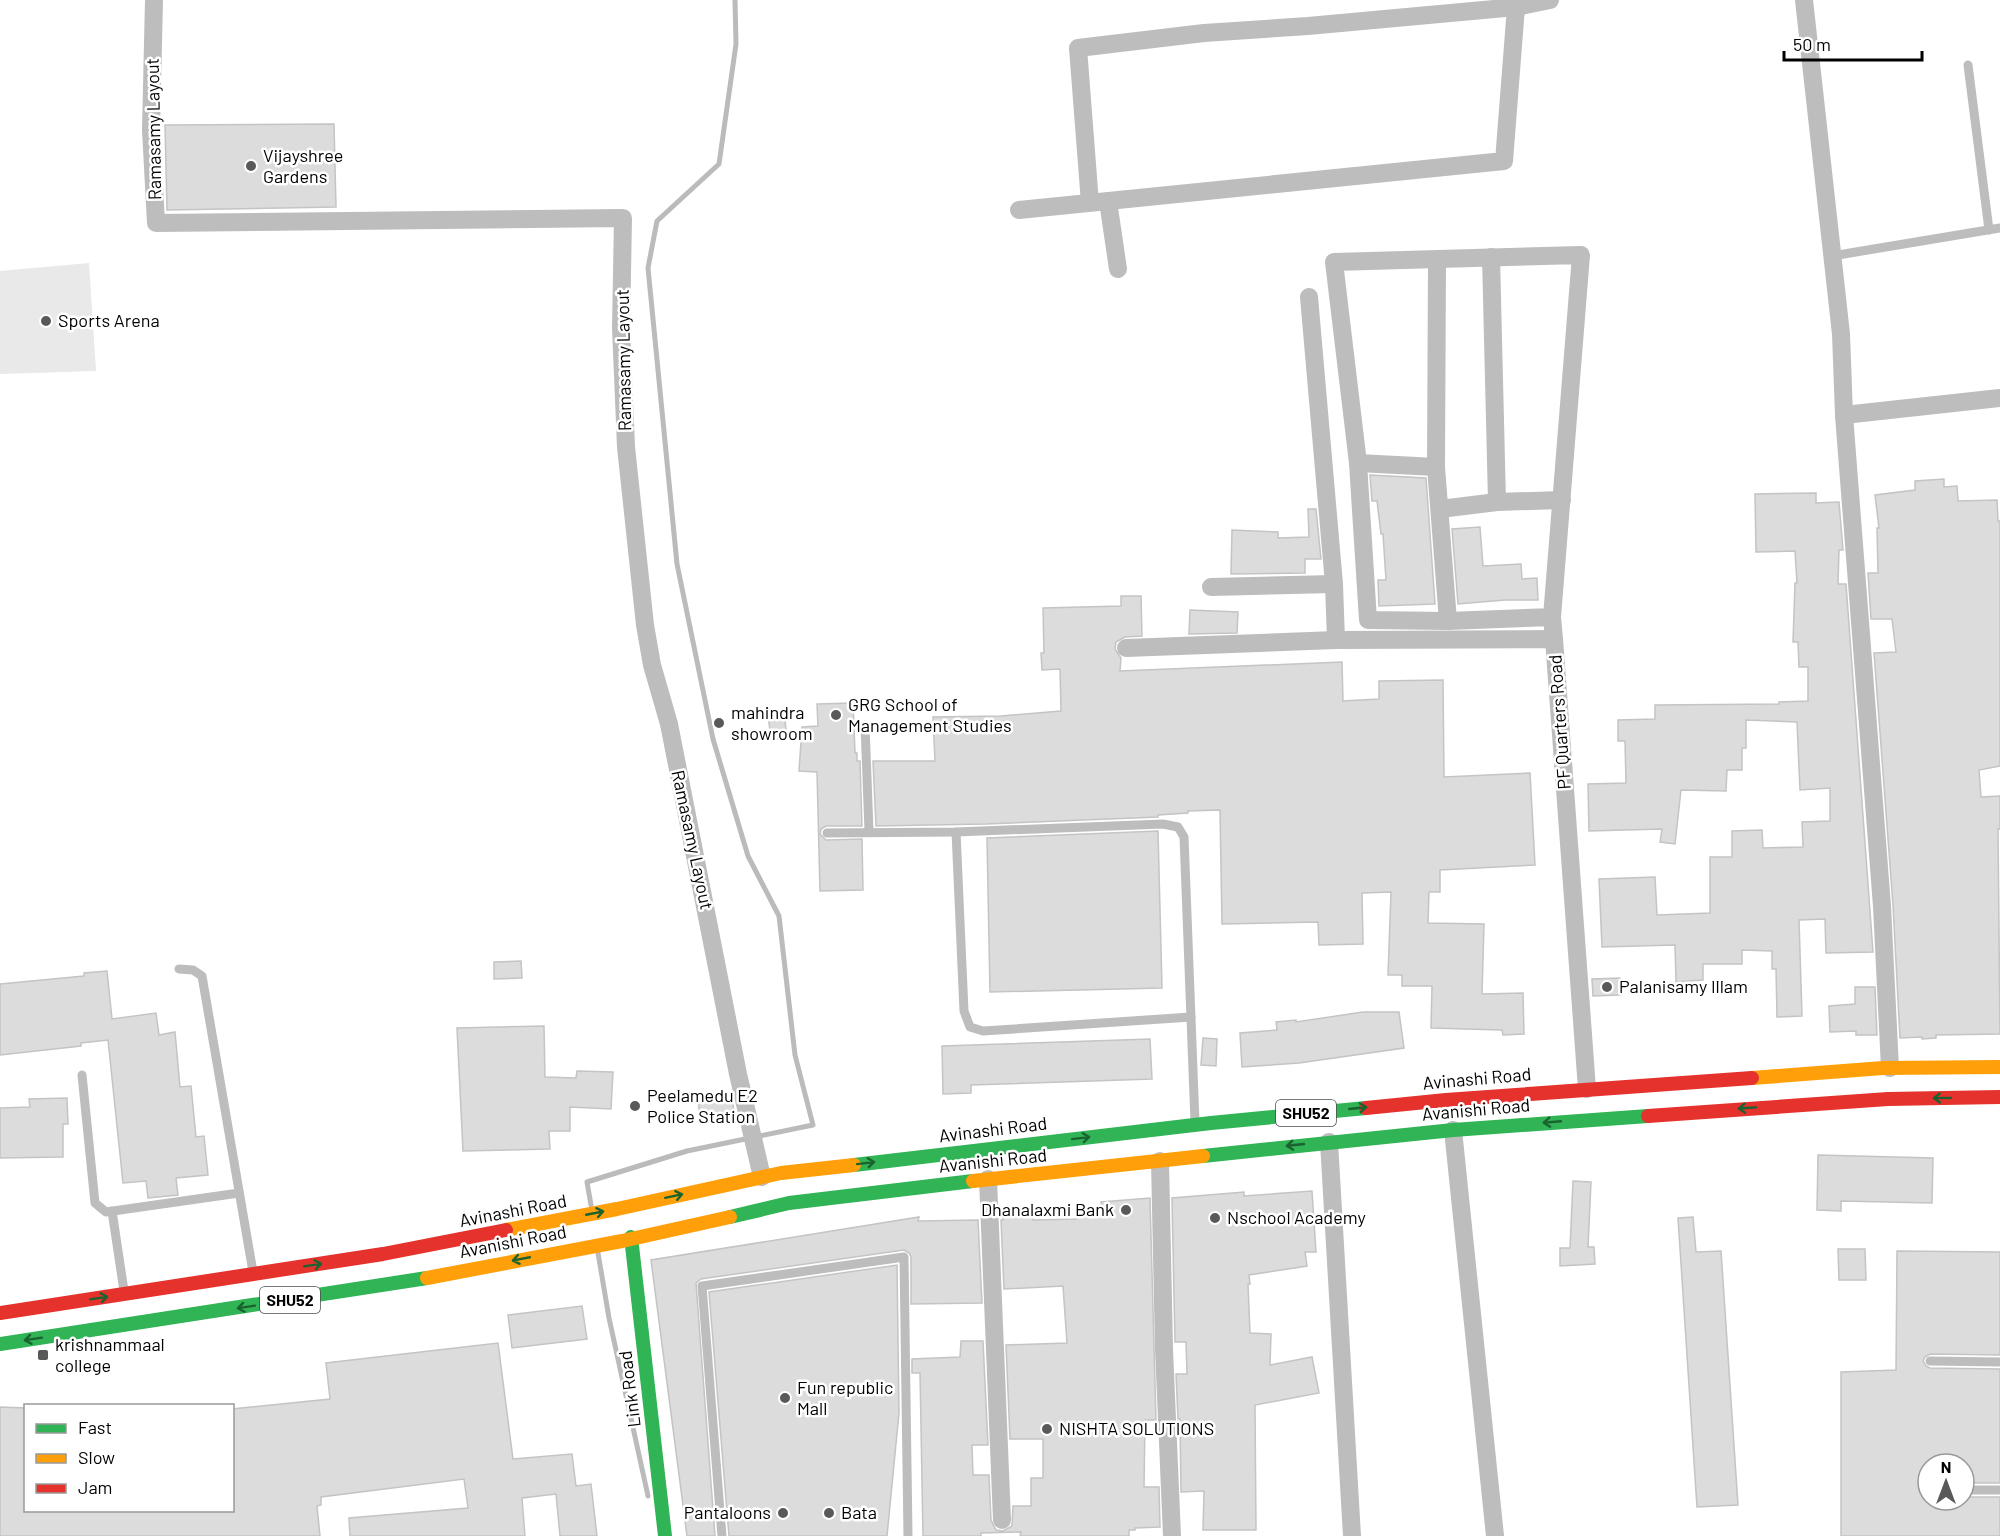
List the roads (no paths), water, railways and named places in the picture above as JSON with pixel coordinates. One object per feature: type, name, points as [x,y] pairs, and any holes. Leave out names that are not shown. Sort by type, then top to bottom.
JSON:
[{"type":"main road","name":"Avinashi Road","points":[[0,1313],[383,1254],[573,1218],[781,1173],[1195,1125],[1446,1100],[1890,1068],[2000,1066]]},
{"type":"main road","name":"Avanishi Road","points":[[0,1344],[392,1284],[627,1239],[789,1203],[988,1179],[1453,1130],[1888,1099],[2000,1097]]},
{"type":"main road","name":"Link Road","points":[[627,1239],[665,1536]]},
{"type":"street","name":"Ramasamy Layout","points":[[153,0],[151,130],[156,223],[622,218],[621,328],[626,447],[645,626],[652,665],[669,724],[751,1136],[762,1178]]},
{"type":"street","points":[[1118,269],[1099,202],[1078,48],[1204,33],[1308,26],[1550,0]]},
{"type":"street","points":[[1804,0],[1840,334],[1844,415],[1882,906],[1890,1068]]},
{"type":"street","points":[[1018,210],[1504,161],[1516,3]]},
{"type":"street","points":[[1552,617],[1448,621],[1368,620],[1358,463],[1334,262],[1581,255],[1552,617],[1554,639]]},
{"type":"street","points":[[1491,257],[1497,502]]},
{"type":"street","points":[[1437,259],[1436,467],[1448,621]]},
{"type":"street","points":[[1309,297],[1334,584],[1336,640]]},
{"type":"street","points":[[1844,415],[2000,398]]},
{"type":"street","points":[[1358,463],[1436,467]]},
{"type":"street","points":[[1440,509],[1497,502],[1562,500]]},
{"type":"street","points":[[1211,587],[1334,584]]},
{"type":"street","name":"PF Quarters Road","points":[[1126,648],[1336,640],[1554,639],[1587,1089]]},
{"type":"street","points":[[1453,1130],[1495,1536]]},
{"type":"street","points":[[1329,1142],[1352,1536]]},
{"type":"street","points":[[1160,1161],[1164,1349],[1172,1536]]},
{"type":"street","points":[[988,1179],[1002,1520]]},
{"type":"lane","points":[[1968,65],[1989,230]]},
{"type":"lane","points":[[1832,256],[2000,228]]},
{"type":"lane","points":[[865,725],[869,831]]},
{"type":"lane","points":[[827,833],[956,832],[1163,824],[1178,827],[1185,837],[1195,1125]]},
{"type":"lane","points":[[956,832],[964,1011],[970,1027],[984,1031],[1191,1017]]},
{"type":"lane","points":[[179,969],[193,970],[202,976],[254,1274]]},
{"type":"lane","points":[[82,1075],[95,1203],[106,1212],[239,1193]]},
{"type":"lane","points":[[112,1211],[124,1294]]},
{"type":"lane","points":[[722,1536],[702,1286],[904,1257],[908,1536]]},
{"type":"lane","points":[[1930,1361],[2000,1362]]},
{"type":"lane","points":[[1976,1490],[2000,1490]]},
{"type":"waterway","points":[[591,1205],[587,1182],[687,1151],[813,1125],[795,1055],[779,916],[748,856],[713,739],[677,564],[648,268],[657,221],[719,164],[736,44],[735,0]]},
{"type":"waterway","points":[[598,1253],[609,1318],[648,1496]]},
{"type":"place","name":"Vijayshree Gardens","points":[[251,166]]},
{"type":"place","name":"Sports Arena","points":[[46,321]]},
{"type":"place","name":"GRG School of Management Studies","points":[[836,715]]},
{"type":"place","name":"mahindra showroom","points":[[719,723]]},
{"type":"place","name":"Palanisamy Illam","points":[[1607,987]]},
{"type":"place","name":"Peelamedu E2 Police Station","points":[[635,1106]]},
{"type":"place","name":"Dhanalaxmi Bank","points":[[1126,1210]]},
{"type":"place","name":"Nschool Academy","points":[[1215,1218]]},
{"type":"place","name":"krishnammaal college","points":[[43,1355]]},
{"type":"place","name":"Fun republic Mall","points":[[785,1398]]},
{"type":"place","name":"NISHTA SOLUTIONS","points":[[1047,1429]]},
{"type":"place","name":"Pantaloons","points":[[783,1513]]},
{"type":"place","name":"Bata","points":[[829,1513]]}]
